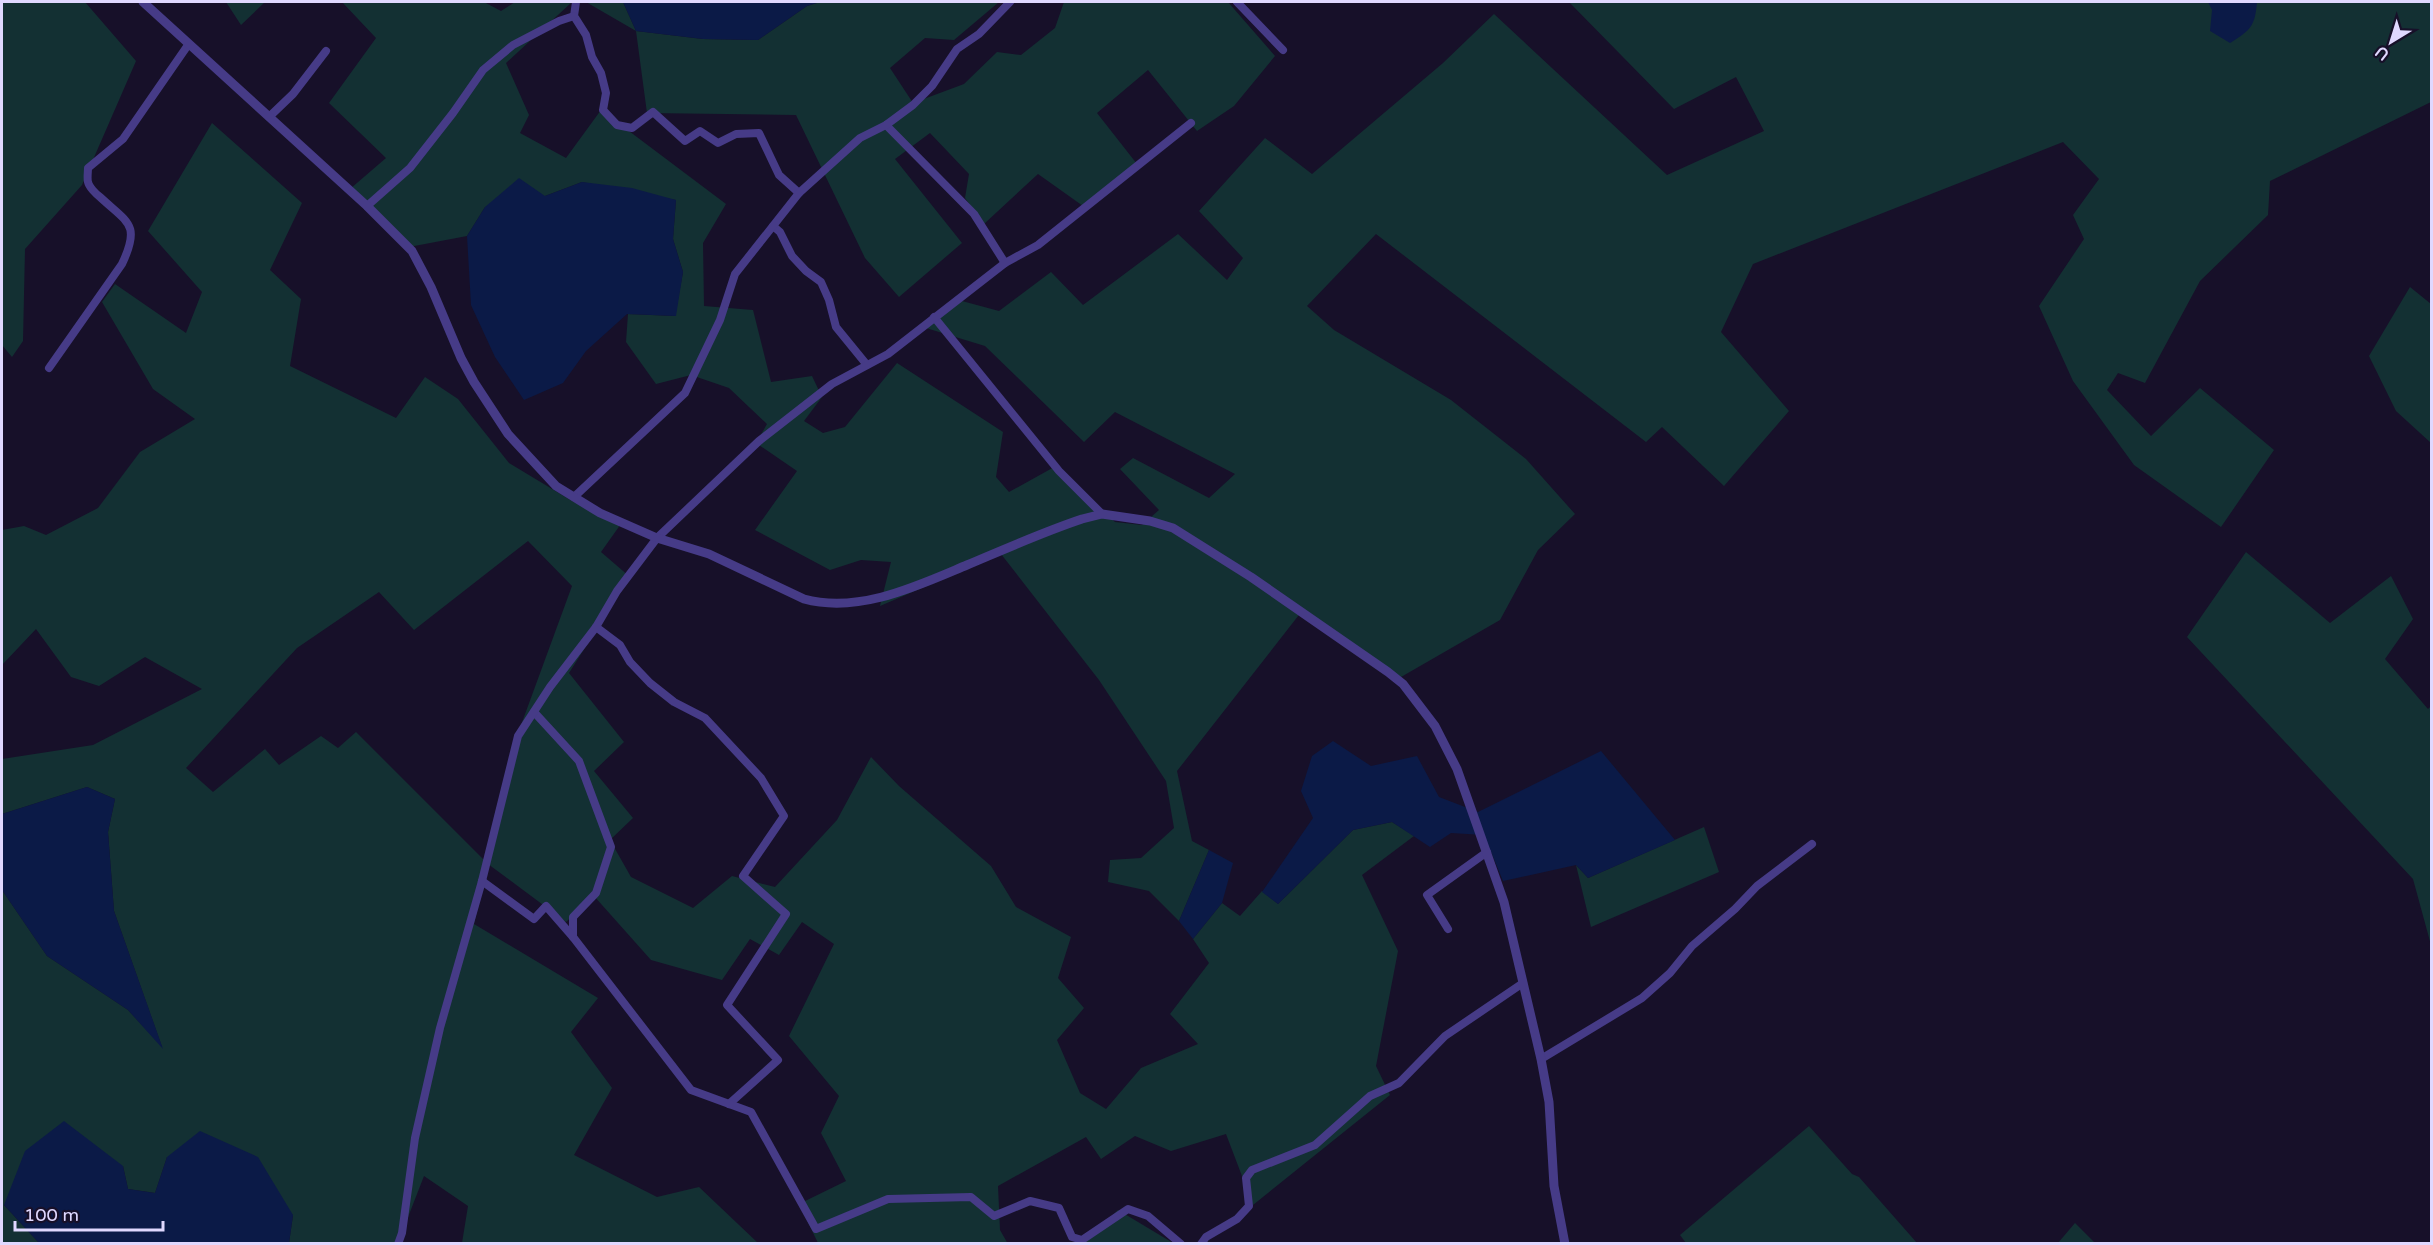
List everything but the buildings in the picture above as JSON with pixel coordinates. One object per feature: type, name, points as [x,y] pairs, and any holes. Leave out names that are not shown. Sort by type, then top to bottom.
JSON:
[{"type":"street","points":[[143,2],[367,206],[412,251],[469,374],[508,434],[556,486],[600,513],[657,538],[709,554],[804,599],[839,603],[872,600],[915,587],[1062,525],[1102,514],[1150,521],[1173,528],[1251,577],[1402,684],[1435,726],[1457,769],[1504,902],[1549,1102],[1554,1186],[1565,1244]]},
{"type":"street","points":[[576,2],[574,16],[586,35],[592,57],[601,73],[606,93],[603,110],[617,125],[632,128],[653,112],[685,141],[700,131],[718,143],[736,134],[759,134],[779,175],[799,193]]},
{"type":"street","points":[[573,497],[685,393],[720,321],[735,274],[799,193],[860,138],[886,125],[914,105],[932,86],[957,49],[979,34],[1010,2]]},
{"type":"street","points":[[1237,2],[1282,50]]},
{"type":"street","points":[[367,206],[410,168],[483,70],[513,45],[559,21],[574,16]]},
{"type":"street","points":[[49,368],[122,264],[130,247],[132,230],[124,218],[97,195],[88,183],[88,168],[123,139],[188,45]]},
{"type":"street","points":[[269,117],[292,94],[326,51]]},
{"type":"street","points":[[398,1244],[402,1233],[415,1138],[430,1072],[482,881],[518,735],[596,627],[617,591],[657,538],[759,441],[832,384],[888,354],[1005,263],[1038,245],[1191,123]]},
{"type":"street","points":[[886,125],[974,214],[1005,263]]},
{"type":"street","points":[[773,226],[780,232],[792,256],[806,272],[821,282],[829,300],[836,327],[867,365]]},
{"type":"street","points":[[934,317],[1059,471],[1102,514]]},
{"type":"street","points":[[596,627],[620,645],[630,662],[650,683],[674,702],[705,718],[761,778],[784,816],[743,876],[786,914],[727,1005],[778,1060],[729,1104]]},
{"type":"street","points":[[534,712],[579,761],[611,847],[596,893],[573,917],[573,938]]},
{"type":"street","points":[[1541,1059],[1642,998],[1670,973],[1692,946],[1735,909],[1757,886],[1812,844]]},
{"type":"street","points":[[1448,929],[1427,895],[1487,852]]},
{"type":"street","points":[[482,881],[534,919],[546,906],[691,1090],[751,1112],[816,1229],[888,1199],[971,1197],[994,1216],[1030,1201],[1059,1208],[1072,1237],[1083,1240],[1128,1209],[1148,1216],[1181,1244]]},
{"type":"street","points":[[1201,1244],[1206,1237],[1237,1219],[1249,1206],[1246,1178],[1252,1170],[1315,1145],[1370,1096],[1399,1083],[1445,1036],[1523,983]]},
{"type":"green space","points":[[2,2],[85,2],[136,61],[82,185],[25,249],[23,341],[12,357],[2,345]]},
{"type":"green space","points":[[226,2],[265,2],[241,25]]},
{"type":"green space","points":[[342,2],[484,2],[501,11],[515,2],[572,2],[506,63],[529,115],[520,133],[566,158],[601,110],[726,204],[703,243],[704,306],[753,310],[771,382],[812,376],[822,397],[804,421],[823,433],[845,427],[897,363],[1003,432],[996,477],[1009,492],[1056,466],[1115,522],[1142,525],[1159,510],[1120,469],[1133,458],[1209,498],[1235,474],[1115,412],[1084,442],[985,346],[926,328],[962,301],[999,311],[1051,272],[1083,305],[1178,234],[1227,280],[1243,258],[1199,211],[1265,138],[1312,174],[1443,63],[1494,14],[1667,175],[1764,131],[1736,77],[1674,109],[1569,2],[2432,2],[2431,102],[2270,181],[2268,215],[2200,281],[2145,383],[2118,373],[2107,390],[2151,436],[2200,388],[2274,450],[2221,527],[2134,465],[2073,381],[2039,306],[2084,239],[2073,215],[2099,179],[2063,142],[1753,264],[1721,332],[1789,411],[1724,486],[1662,427],[1646,442],[1376,234],[1307,306],[1334,330],[1451,400],[1526,459],[1575,514],[1538,550],[1500,620],[1401,677],[1302,611],[1177,771],[1192,841],[1209,850],[1179,921],[1149,891],[1108,882],[1110,860],[1141,858],[1174,828],[1166,781],[1099,680],[1001,554],[880,606],[891,562],[861,560],[830,570],[755,530],[797,471],[756,443],[767,424],[729,388],[691,375],[656,384],[626,342],[628,314],[675,316],[683,272],[673,239],[676,200],[582,182],[545,196],[485,207],[467,236],[409,247],[350,189],[386,158],[329,103],[376,38]]},
{"type":"green space","points":[[586,2],[623,2],[636,31]]},
{"type":"green space","points":[[820,2],[999,2],[954,40],[925,38],[890,68],[913,103],[964,84],[997,52],[1021,55],[1055,28],[1064,2],[1228,2],[1275,56],[1234,106],[1197,131],[1148,70],[1097,113],[1137,164],[1083,206],[1038,174],[984,224],[965,198],[969,174],[930,133],[895,159],[962,243],[899,297],[865,258],[796,115],[647,113],[636,31],[703,39],[758,40],[807,6]]},
{"type":"green space","points":[[212,123],[302,203],[270,270],[301,299],[290,366],[396,418],[425,377],[458,399],[509,463],[572,501],[623,521],[601,552],[630,577],[569,673],[624,742],[594,771],[633,818],[610,840],[631,877],[693,908],[732,876],[775,887],[837,820],[871,757],[899,786],[991,866],[1016,907],[1071,937],[1058,978],[1084,1008],[1057,1040],[1080,1093],[1106,1109],[1141,1068],[1198,1044],[1170,1014],[1209,963],[1193,939],[1222,903],[1240,916],[1262,891],[1278,904],[1353,830],[1392,822],[1414,836],[1362,875],[1398,951],[1376,1066],[1390,1095],[1253,1205],[1226,1134],[1171,1151],[1135,1136],[1101,1159],[1086,1137],[998,1186],[1000,1230],[1008,1244],[818,1243],[799,1204],[846,1181],[821,1133],[839,1096],[789,1036],[834,944],[802,922],[779,955],[750,939],[722,980],[651,960],[594,896],[566,922],[488,864],[474,924],[598,998],[571,1032],[612,1088],[574,1155],[657,1197],[699,1187],[758,1243],[462,1243],[468,1206],[424,1176],[398,1243],[289,1243],[293,1215],[167,1157],[155,1193],[128,1189],[123,1166],[4,1205],[39,1243],[2,1243],[2,890],[47,956],[128,1010],[162,1047],[114,911],[108,832],[115,799],[87,787],[2,814],[2,759],[93,745],[202,689],[145,657],[99,686],[71,677],[36,629],[2,665],[2,530],[24,526],[46,535],[98,508],[140,452],[195,419],[153,389],[102,302],[115,284],[186,333],[202,292],[148,231]],"holes":[[[528,541],[572,586],[517,736],[487,863],[356,732],[338,748],[321,736],[279,765],[265,749],[213,792],[186,768],[297,648],[379,592],[414,630]]]},
{"type":"green space","points":[[2410,287],[2431,304],[2431,443],[2396,411],[2369,356]]},
{"type":"green space","points":[[2246,552],[2330,623],[2391,576],[2413,619],[2385,659],[2428,709],[2431,706],[2431,945],[2413,879],[2187,637]]},
{"type":"green space","points":[[1704,827],[1719,872],[1591,927],[1576,865],[1588,878]]},
{"type":"green space","points":[[1809,1126],[1852,1174],[1859,1177],[1917,1243],[1686,1243],[1680,1235]]},
{"type":"green space","points":[[1118,1210],[1173,1243],[1087,1244],[1086,1241]]},
{"type":"green space","points":[[2075,1223],[2095,1243],[2058,1243]]},
{"type":"water","points":[[623,2],[820,2],[807,6],[758,40],[703,39],[636,31]]},
{"type":"water","points":[[2208,2],[2257,2],[2251,27],[2230,43],[2210,31],[2212,10]]},
{"type":"water","points":[[519,178],[545,196],[582,182],[632,188],[676,200],[673,239],[683,272],[676,316],[627,314],[586,351],[563,383],[524,400],[495,357],[471,305],[467,236],[485,207]]},
{"type":"water","points":[[1333,741],[1371,766],[1417,756],[1439,797],[1478,812],[1601,751],[1675,840],[1588,878],[1576,865],[1503,881],[1484,835],[1451,833],[1430,847],[1392,822],[1353,830],[1278,904],[1262,892],[1313,818],[1301,791],[1312,756]]},
{"type":"water","points":[[87,787],[115,799],[108,832],[114,911],[163,1049],[128,1010],[47,956],[2,890],[2,814]]},
{"type":"water","points":[[1209,850],[1233,863],[1222,903],[1193,939],[1179,921]]},
{"type":"water","points":[[64,1121],[123,1166],[128,1189],[155,1193],[167,1157],[200,1131],[258,1157],[293,1215],[289,1243],[39,1243],[4,1205],[25,1151]]}]
